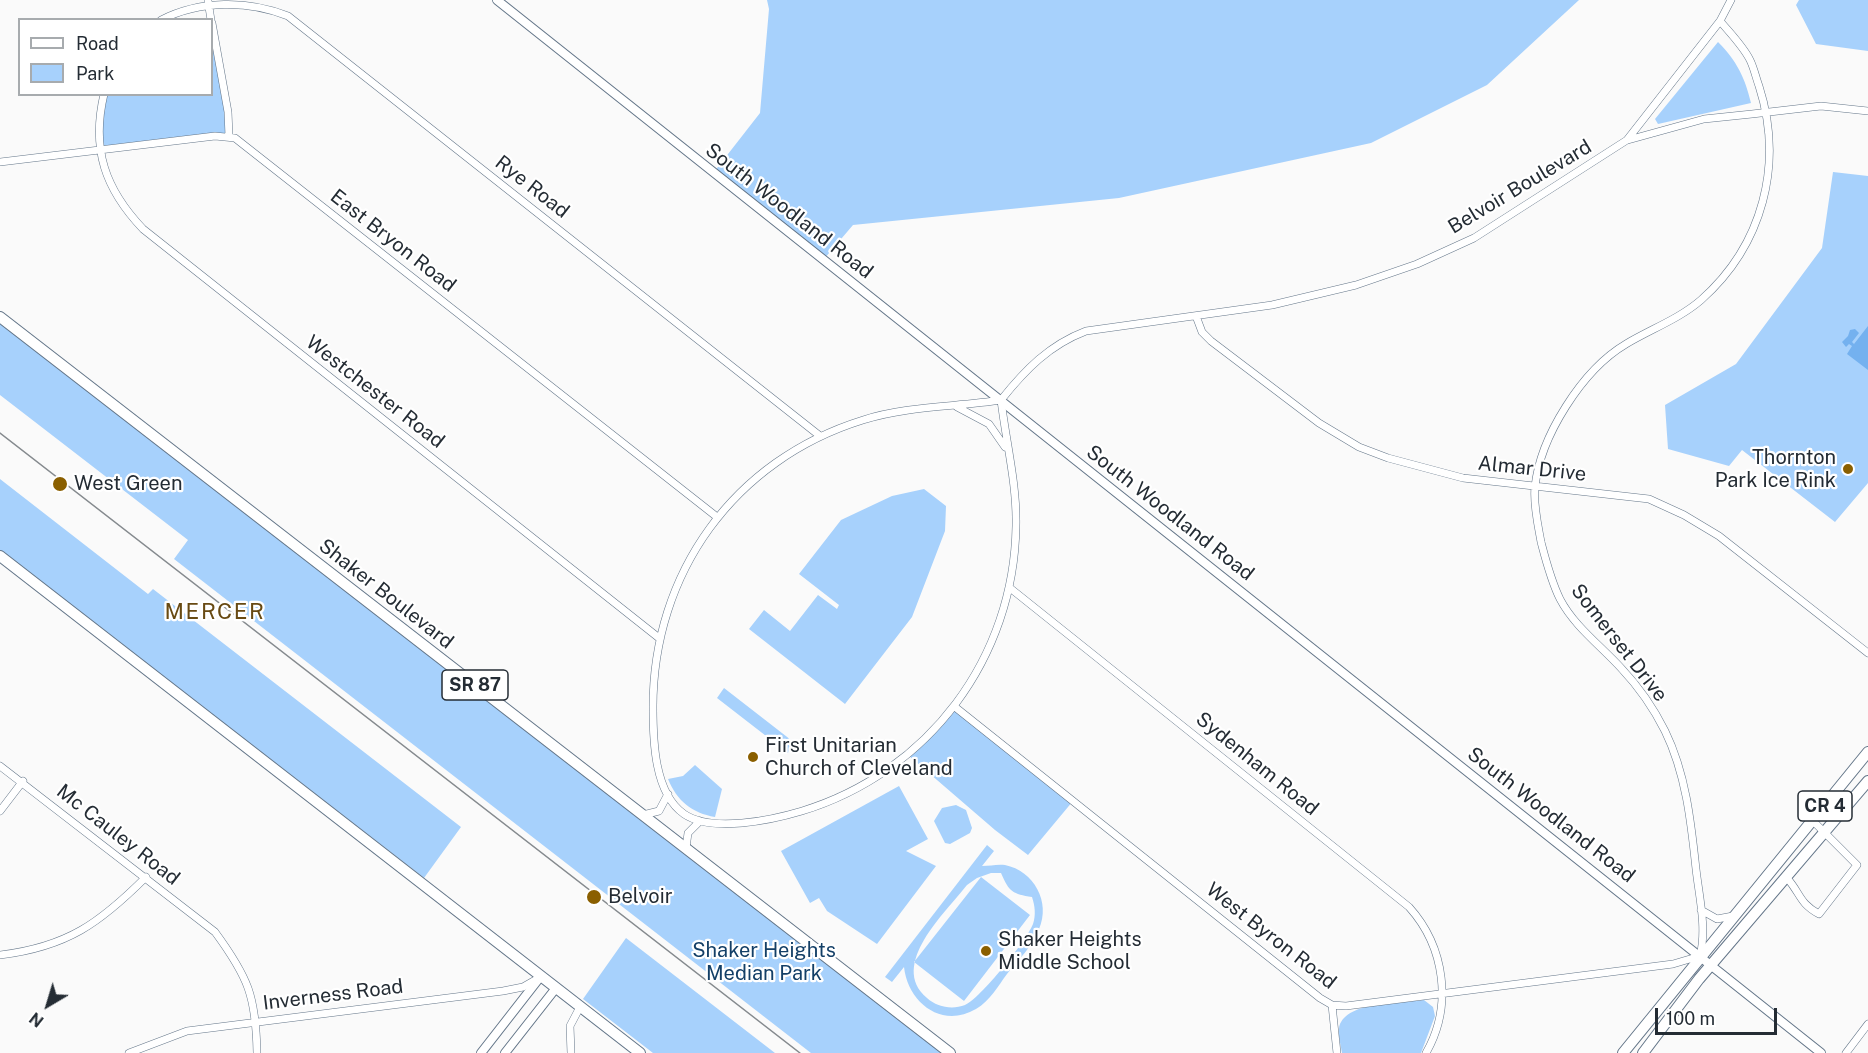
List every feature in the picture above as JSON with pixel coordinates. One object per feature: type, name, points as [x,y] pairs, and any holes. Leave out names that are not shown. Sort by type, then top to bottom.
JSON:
[{"type":"main road","name":"Shaker Boulevard","points":[[0,317],[950,1053]]},
{"type":"main road","points":[[0,556],[640,1053]]},
{"type":"main road","name":"CR 4","points":[[1623,1053],[1868,752]]},
{"type":"main road","points":[[1643,1053],[1712,965],[1868,782]]},
{"type":"street","name":"South Woodland Road","points":[[497,0],[1821,1053]]},
{"type":"street","name":"Belvoir Boulevard","points":[[1001,400],[1034,362],[1075,335],[1112,325],[1272,306],[1356,285],[1417,264],[1474,238],[1627,140],[1720,21],[1731,0]]},
{"type":"street","points":[[208,2],[211,18]]},
{"type":"street","name":"Rye Road","points":[[165,18],[183,9],[208,2],[235,2],[256,5],[278,12],[297,22],[820,436]]},
{"type":"street","name":"Somerset Drive","points":[[1700,956],[1703,945],[1701,910],[1687,797],[1677,762],[1664,730],[1644,698],[1560,600],[1543,547],[1535,488],[1550,434],[1566,406],[1598,365],[1625,344],[1665,324],[1698,302],[1716,285],[1753,232],[1769,171],[1767,112],[1750,60],[1720,21]]},
{"type":"street","points":[[0,162],[229,136],[228,112],[213,32]]},
{"type":"street","name":"Westchester Road","points":[[104,96],[98,128],[100,150],[111,185],[123,206],[143,229],[659,638]]},
{"type":"street","points":[[1627,140],[1704,119],[1821,106],[1868,111]]},
{"type":"street","name":"East Bryon Road","points":[[229,136],[246,146],[717,517]]},
{"type":"street","name":"Almar Drive","points":[[1196,316],[1202,332],[1211,341],[1319,423],[1359,447],[1418,468],[1462,478],[1649,499],[1719,536],[1868,653]]},
{"type":"street","points":[[1001,400],[1016,503],[1016,547],[1010,588],[991,647],[955,707],[908,755],[850,793],[785,816],[735,823],[700,821],[680,810],[668,794],[657,758],[653,719],[654,670],[659,638],[680,578],[699,542],[717,517],[768,468],[820,436],[898,411],[956,407],[1001,400]]},
{"type":"street","points":[[956,407],[989,424],[1007,449]]},
{"type":"street","name":"Sydenham Road","points":[[1010,588],[1409,907],[1423,924],[1440,966],[1442,993],[1436,1028],[1426,1053]]},
{"type":"street","name":"West Byron Road","points":[[955,707],[1320,998],[1332,1005],[1346,1006],[1673,964],[1700,956]]},
{"type":"street","name":"Mc Cauley Road","points":[[0,766],[146,876],[215,932],[238,963],[250,989],[256,1021],[257,1053]]},
{"type":"street","points":[[0,811],[23,782]]},
{"type":"street","points":[[643,815],[658,811],[668,794]]},
{"type":"street","points":[[686,848],[688,833],[700,821]]},
{"type":"street","points":[[1787,878],[1797,889],[1803,905],[1819,914],[1857,866],[1813,821]]},
{"type":"street","points":[[0,956],[34,949],[65,939],[92,926],[146,876]]},
{"type":"street","points":[[1701,910],[1717,919],[1733,916]]},
{"type":"street","points":[[481,1053],[541,976]]},
{"type":"street","name":"Inverness Road","points":[[129,1053],[187,1032],[256,1021],[503,991],[523,987],[541,976]]},
{"type":"street","points":[[505,1053],[556,988]]},
{"type":"street","points":[[519,1004],[531,1005],[533,1017]]},
{"type":"street","points":[[1332,1005],[1337,1053]]},
{"type":"street","points":[[571,1053],[570,1026],[580,1007]]},
{"type":"street","points":[[1846,1053],[1868,1024]]},
{"type":"green space","points":[[767,0],[1579,0],[1487,85],[1371,143],[1119,198],[853,225],[824,259],[714,172],[760,113],[769,9]]},
{"type":"green space","points":[[1799,0],[1868,0],[1868,51],[1816,44],[1796,5]]},
{"type":"green space","points":[[213,30],[229,136],[100,150],[104,96],[213,96]]},
{"type":"green space","points":[[1718,42],[1739,70],[1751,103],[1658,124],[1655,119]]},
{"type":"green space","points":[[1833,172],[1868,176],[1868,483],[1835,522],[1742,450],[1729,466],[1668,449],[1665,405],[1736,364],[1822,248]]},
{"type":"green space","name":"Shaker Heights Median Park","points":[[0,317],[950,1053],[811,1053],[174,559],[188,540],[0,395]]},
{"type":"green space","points":[[0,479],[148,594],[153,589],[461,827],[424,878],[0,550]]},
{"type":"green space","points":[[924,489],[946,506],[945,531],[912,617],[845,704],[749,629],[764,610],[790,631],[818,595],[837,609],[839,605],[799,574],[841,520],[892,496]]},
{"type":"green space","points":[[724,688],[791,740],[788,753],[717,698]]},
{"type":"green space","points":[[955,707],[1073,801],[1028,855],[995,830],[908,755]]},
{"type":"green space","points":[[695,765],[722,789],[715,817],[686,805],[676,794],[668,779],[683,776]]},
{"type":"green space","points":[[899,786],[928,839],[906,851],[936,866],[877,944],[827,911],[819,898],[810,903],[781,851]]},
{"type":"green space","points":[[956,805],[966,810],[972,828],[970,833],[950,844],[945,843],[934,821],[942,808]]},
{"type":"green space","points":[[987,845],[994,851],[982,866],[1005,865],[1015,868],[1032,881],[1037,889],[1043,908],[1036,935],[993,993],[976,1009],[951,1016],[939,1014],[929,1009],[912,992],[904,967],[892,982],[885,977]],"holes":[[[991,873],[1001,873],[1012,891],[1032,897],[1035,917],[1029,932],[1002,968],[972,1000],[965,1005],[955,1007],[935,1004],[917,985],[914,970],[924,939],[967,885]]]},
{"type":"green space","points":[[981,877],[1030,915],[964,1001],[914,962]]},
{"type":"green space","points":[[626,938],[775,1053],[653,1053],[583,999]]},
{"type":"green space","points":[[1424,1000],[1433,1007],[1435,1016],[1421,1053],[1342,1053],[1339,1029],[1343,1020],[1350,1013],[1374,1005]]},
{"type":"shaded area","points":[[1868,326],[1868,370],[1847,354],[1852,346],[1849,344],[1846,347],[1842,342],[1850,330],[1855,329],[1859,333],[1852,342],[1854,344]]},
{"type":"tram line","points":[[0,433],[800,1053]]},
{"type":"place","name":"Thornton Park Ice Rink","points":[[1848,469]]},
{"type":"place","name":"West Green","points":[[60,484]]},
{"type":"place","name":"First Unitarian Church of Cleveland","points":[[753,757]]},
{"type":"place","name":"Belvoir","points":[[594,897]]},
{"type":"place","name":"Shaker Heights Middle School","points":[[986,951]]},
{"type":"district","name":"MERCER","points":[[215,612]]}]
